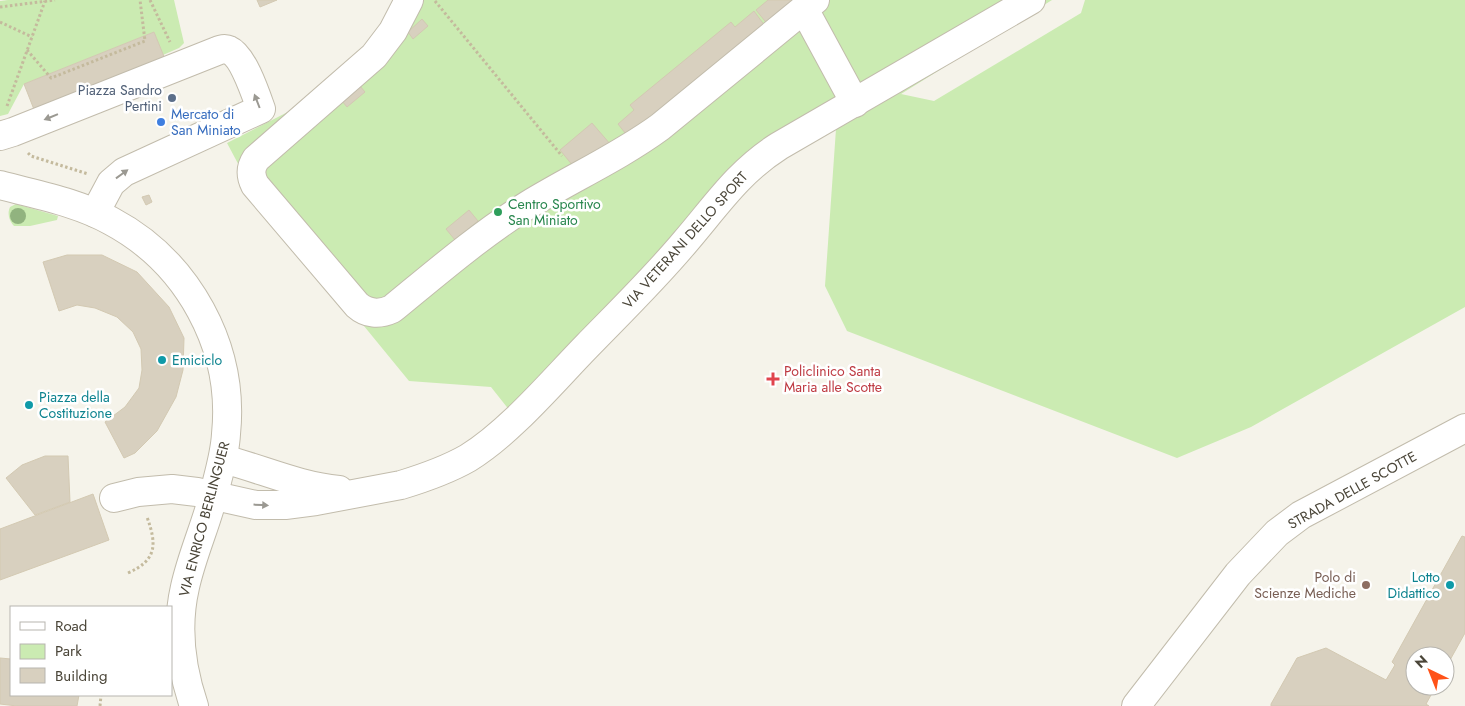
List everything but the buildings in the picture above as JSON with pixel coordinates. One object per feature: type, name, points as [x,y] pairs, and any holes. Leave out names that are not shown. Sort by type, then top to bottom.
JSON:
[{"type":"street","points":[[409,0],[393,31],[374,56],[256,159],[250,171],[255,185],[357,304],[368,312],[382,313],[392,309],[494,227],[528,205],[633,146],[660,127],[809,5],[855,103]]},
{"type":"street","name":"VIA VETERANI DELLO SPORT","points":[[126,495],[172,489],[256,505],[285,505],[316,501],[416,481],[452,466],[482,448],[524,411],[685,242],[746,170],[779,146],[1030,0]]},
{"type":"street","points":[[9,136],[217,50],[228,49],[239,60],[261,109],[237,122],[124,172],[111,183],[95,213]]},
{"type":"street","name":"VIA ENRICO BERLINGUER","points":[[0,184],[95,213],[124,228],[156,253],[183,281],[202,311],[218,349],[225,383],[227,419],[223,459],[214,496],[185,587],[182,608],[182,660],[194,706]]},
{"type":"street","name":"STRADA DELLE SCOTTE","points":[[1136,706],[1238,574],[1277,533],[1301,516],[1465,428]]},
{"type":"street","name":"VIA VETERANI DELLO SPORT","points":[[223,459],[300,483],[332,490],[358,492]]},
{"type":"path","points":[[0,7],[55,0]]},
{"type":"path","points":[[28,50],[51,78],[145,41],[140,0]]},
{"type":"path","points":[[150,0],[181,65]]},
{"type":"path","points":[[434,0],[578,176]]},
{"type":"path","points":[[45,1],[28,50],[9,136],[31,156],[91,175]]},
{"type":"path","points":[[0,22],[32,37]]},
{"type":"path","points":[[126,495],[151,530],[153,542],[152,553],[146,562],[128,573]]},
{"type":"green space","points":[[174,0],[184,43],[179,48],[163,55],[154,32],[24,84],[8,114],[0,116],[0,1]]},
{"type":"green space","points":[[402,0],[1052,0],[901,94],[934,101],[1081,13],[1085,0],[1465,0],[1465,307],[1251,427],[1177,458],[847,331],[825,286],[836,129],[783,157],[763,173],[525,430],[491,387],[409,381],[251,188],[227,143],[319,96],[392,27]]},
{"type":"green space","points":[[16,204],[58,216],[57,220],[30,226],[14,226],[9,212],[10,207]]},
{"type":"place","name":"Piazza Sandro Pertini","points":[[172,98]]},
{"type":"place","name":"Mercato di San Miniato","points":[[161,122]]},
{"type":"place","name":"Centro Sportivo San Miniato","points":[[498,212]]},
{"type":"place","name":"Emiciclo","points":[[162,360]]},
{"type":"place","name":"Policlinico Santa Maria alle Scotte","points":[[773,379]]},
{"type":"place","name":"Piazza della Costituzione","points":[[29,405]]},
{"type":"place","name":"Polo di Scienze Mediche","points":[[1366,585]]},
{"type":"place","name":"Lotto Didattico","points":[[1450,585]]}]
